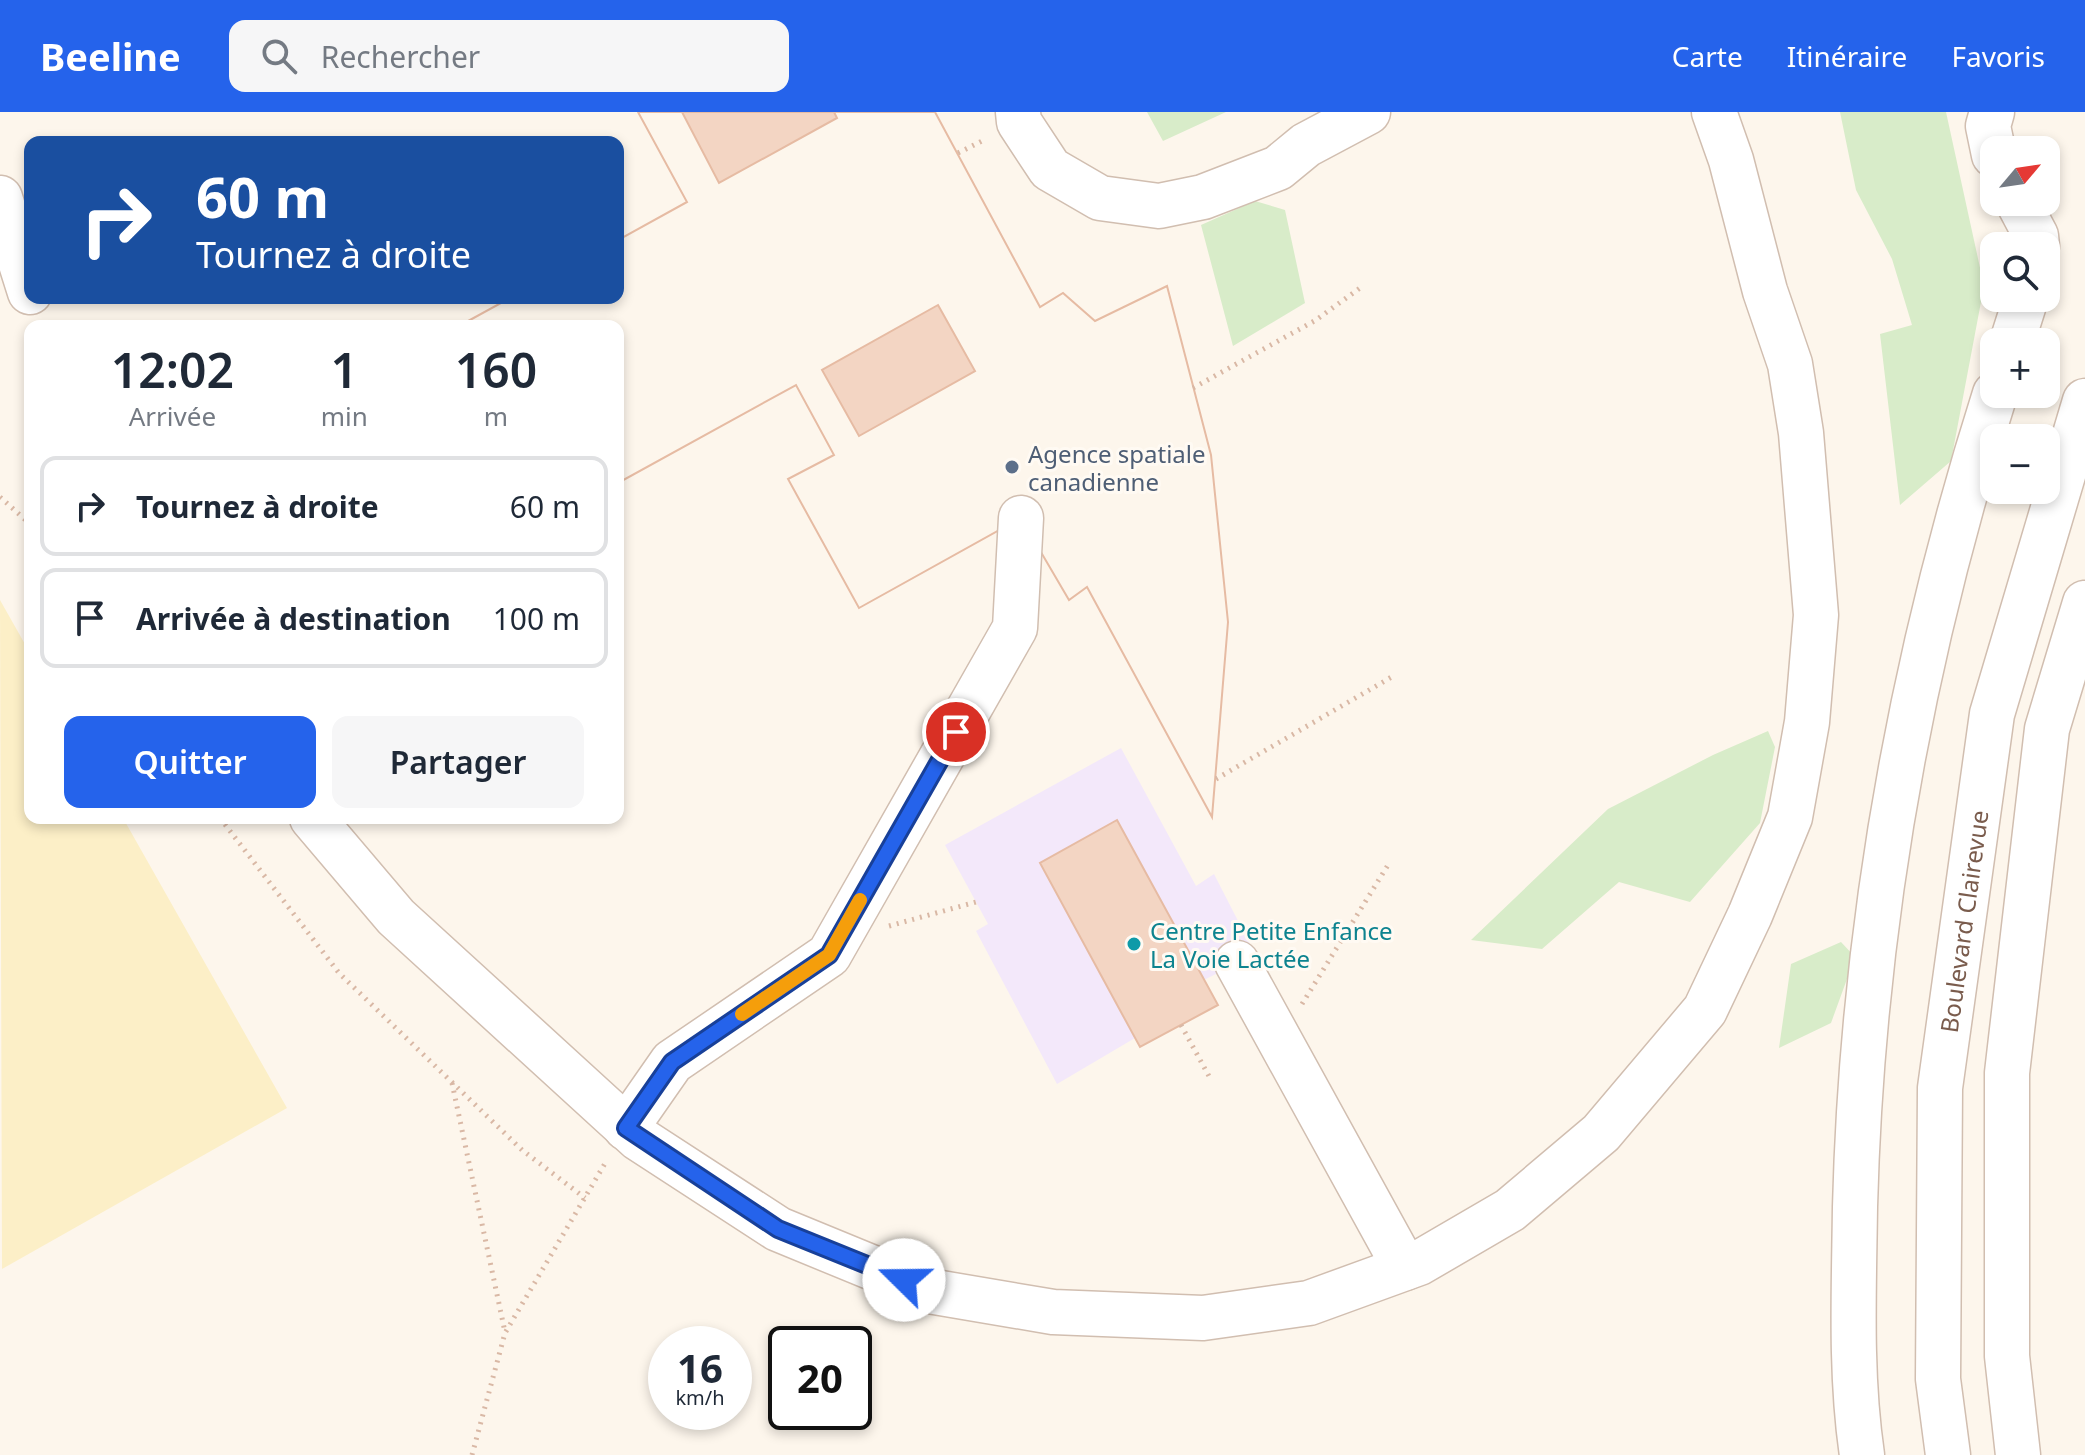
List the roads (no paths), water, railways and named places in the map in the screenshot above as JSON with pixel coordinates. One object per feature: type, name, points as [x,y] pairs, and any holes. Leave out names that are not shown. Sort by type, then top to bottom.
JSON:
[{"type":"street","points":[[1018,112],[1019,122],[1050,169],[1100,198],[1159,206],[1203,197],[1278,168],[1306,145],[1368,112]]},
{"type":"street","points":[[317,824],[396,917],[626,1128],[778,1229],[929,1291],[1053,1312],[1203,1318],[1309,1303],[1405,1268],[1510,1210],[1610,1122],[1705,1010],[1750,915],[1790,817],[1807,722],[1816,615],[1801,433],[1790,364],[1765,291],[1731,160],[1714,112]]},
{"type":"street","points":[[1990,136],[1988,126],[1992,112]]},
{"type":"street","points":[[0,198],[24,273]]},
{"type":"street","name":"Boulevard Clairevue","points":[[1948,1455],[1938,1379],[1940,1088],[1992,714],[2085,401]]},
{"type":"street","points":[[1862,1455],[1853,1311],[1857,1156],[1867,1005],[1892,807],[1921,659],[1959,507],[1991,408]]},
{"type":"street","points":[[626,1128],[672,1062],[829,955],[1015,628],[1021,518]]},
{"type":"street","points":[[2018,1455],[2007,1356],[2007,1073],[2047,729],[2085,603]]},
{"type":"street","points":[[1237,963],[1405,1268]]},
{"type":"place","name":"Agence spatiale canadienne","points":[[1012,467]]},
{"type":"place","name":"Centre Petite Enfance La Voie Lactée","points":[[1134,944]]}]
